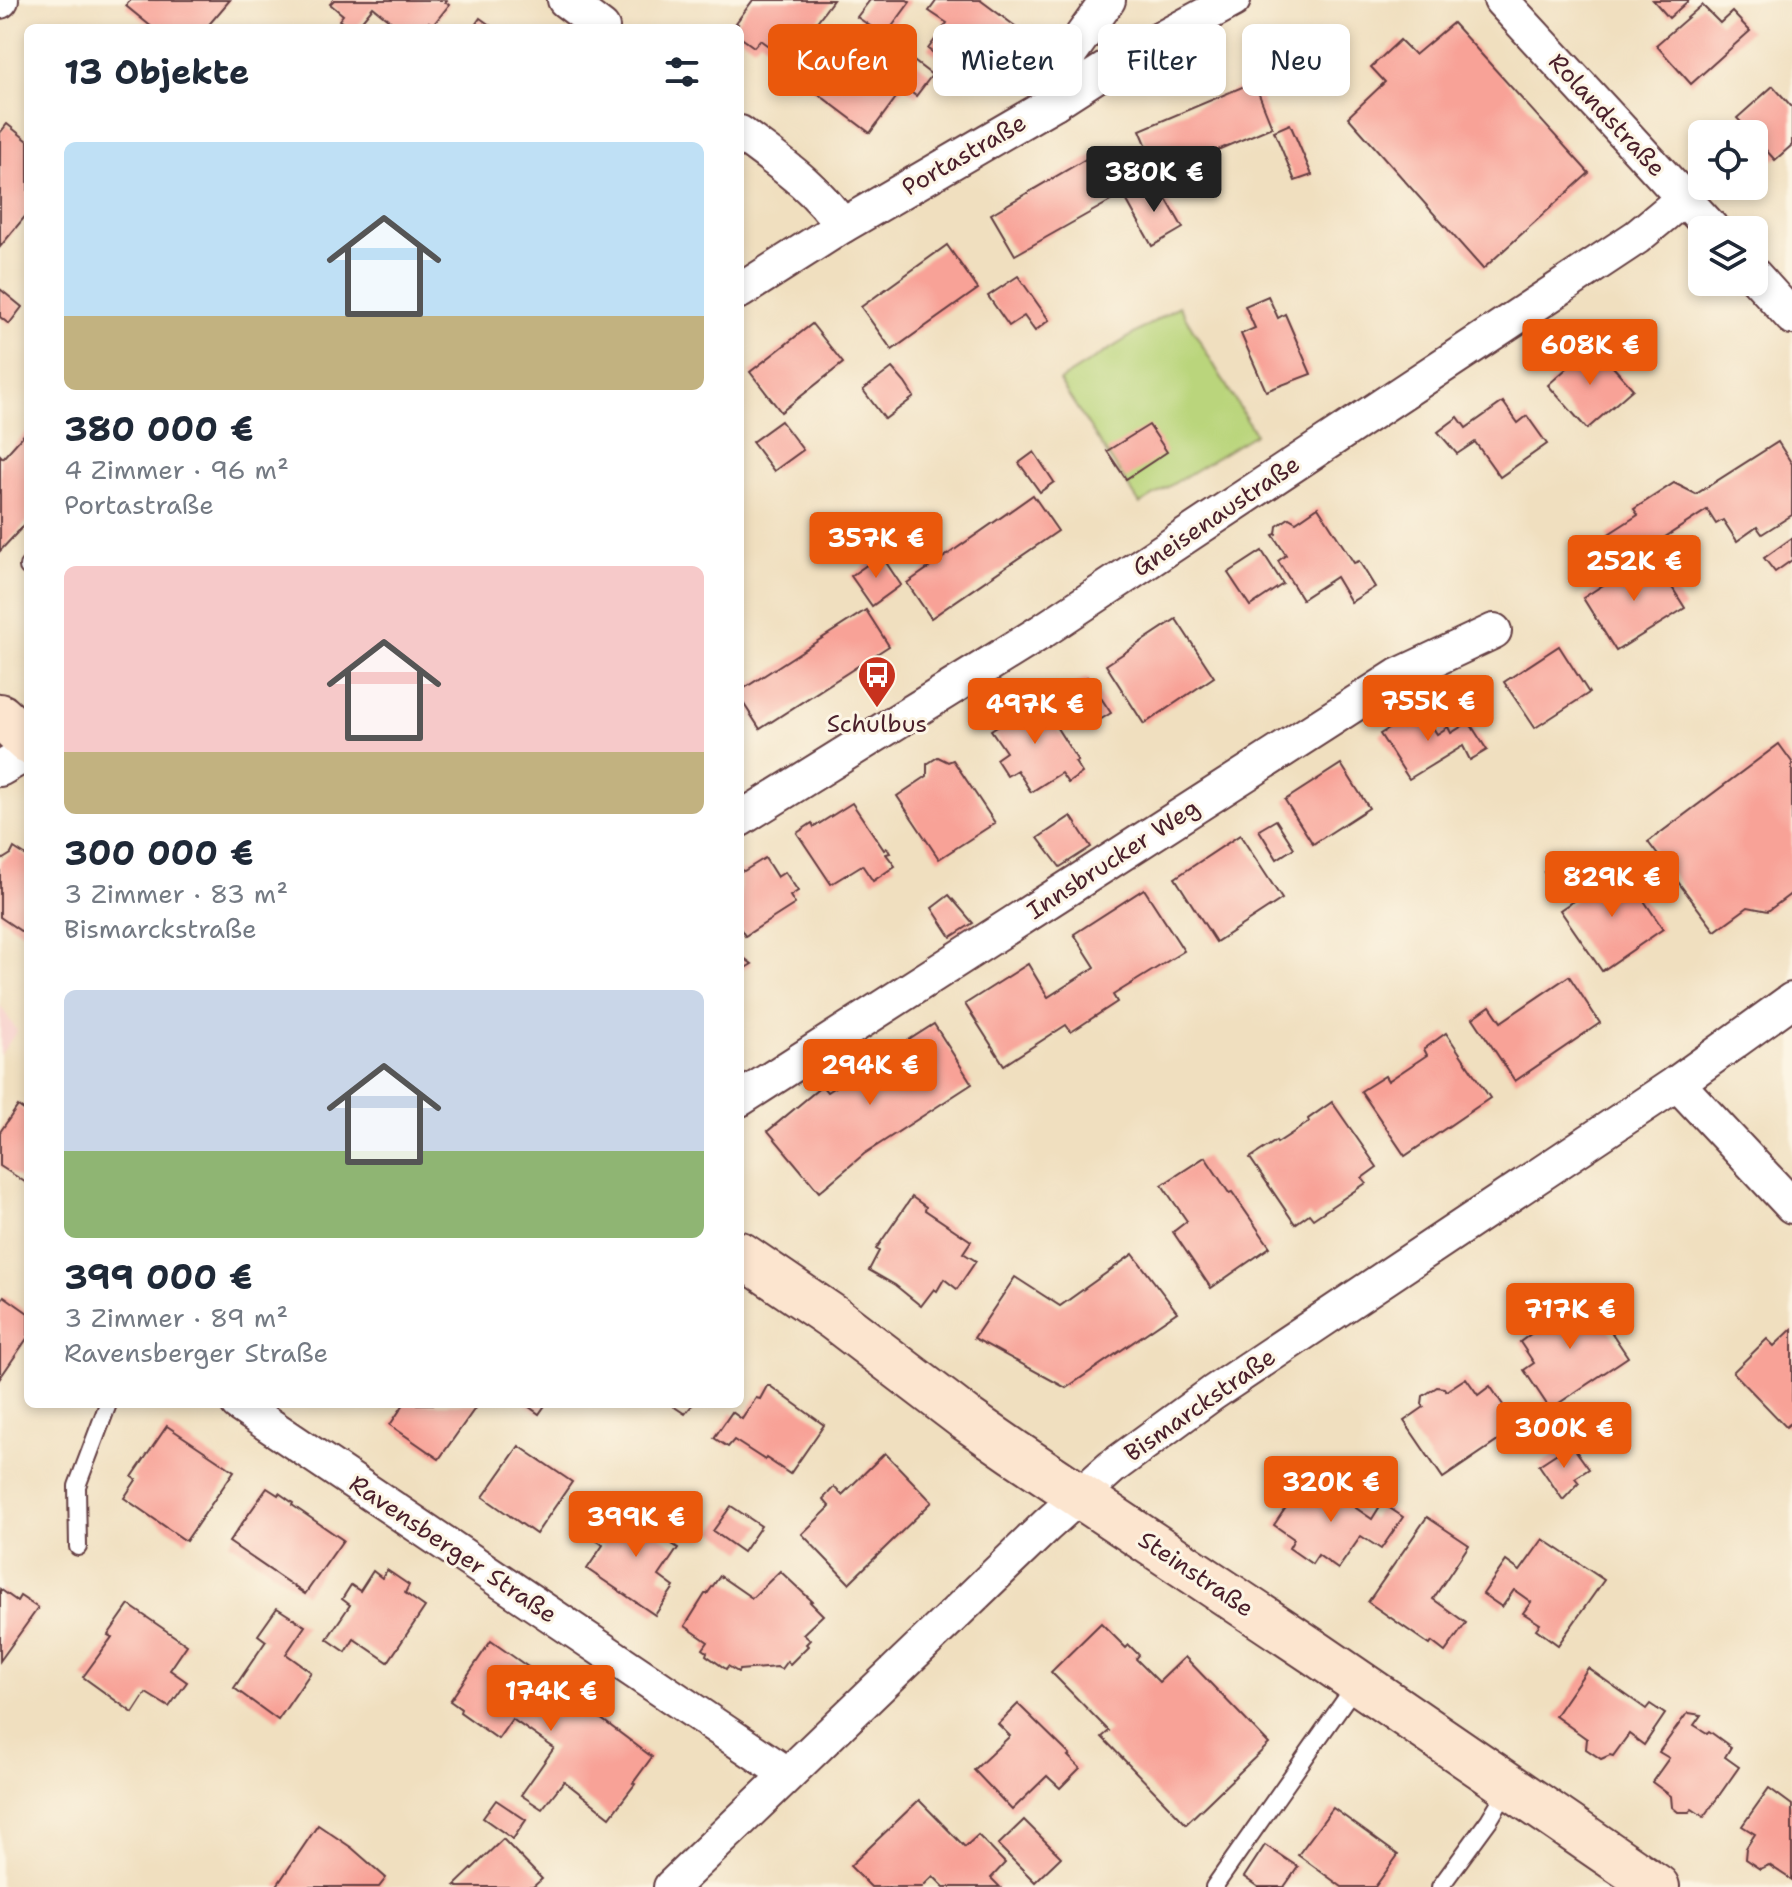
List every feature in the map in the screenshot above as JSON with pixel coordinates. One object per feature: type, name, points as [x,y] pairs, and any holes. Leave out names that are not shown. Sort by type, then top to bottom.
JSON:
[{"type":"main road","points":[[0,716],[24,738]]},
{"type":"main road","name":"Steinstraße","points":[[744,1257],[834,1318],[965,1418],[1657,1887]]},
{"type":"street","points":[[565,0],[597,24]]},
{"type":"street","points":[[1055,102],[1070,53],[1108,0]]},
{"type":"street","name":"Portastraße","points":[[744,288],[842,226],[1111,66],[1233,0]]},
{"type":"street","name":"Rolandstraße","points":[[1501,0],[1700,216]]},
{"type":"street","points":[[744,136],[831,208],[842,226]]},
{"type":"street","name":"Gneisenaustraße","points":[[744,817],[1054,623],[1637,237],[1684,198]]},
{"type":"street","points":[[1768,290],[1792,317]]},
{"type":"street","name":"Innsbrucker Weg","points":[[744,1096],[1398,676],[1494,631]]},
{"type":"street","points":[[0,769],[24,755]]},
{"type":"street","name":"Bismarckstraße","points":[[671,1887],[1112,1467],[1213,1393],[1677,1083],[1792,1000]]},
{"type":"street","points":[[1677,1083],[1792,1206]]},
{"type":"street","name":"Ravensberger Straße","points":[[244,1408],[787,1774]]},
{"type":"lane","points":[[78,1547],[77,1486],[106,1408]]},
{"type":"lane","points":[[1214,1887],[1358,1682]]},
{"type":"lane","points":[[1440,1887],[1489,1820],[1510,1785]]},
{"type":"shaded area","points":[[0,1005],[17,1031],[0,1055]]},
{"type":"green space","points":[[1179,306],[1255,434],[1140,504],[1059,381]]},
{"type":"building","points":[[130,0],[230,0],[209,24],[148,24],[126,6]]},
{"type":"building","points":[[334,0],[447,0],[445,2],[449,5],[434,24],[394,24],[373,7],[359,24],[344,24],[339,20],[343,15],[330,4]]},
{"type":"building","points":[[753,0],[833,0],[815,24],[768,24],[768,46],[760,40],[754,47],[744,40],[744,24],[738,24]]},
{"type":"building","points":[[870,0],[910,2],[894,24],[867,24],[857,17]]},
{"type":"building","points":[[937,0],[980,0],[1012,24],[946,24],[929,11]]},
{"type":"building","points":[[1653,0],[1689,0],[1669,18]]},
{"type":"building","points":[[1702,5],[1720,23],[1732,12],[1750,31],[1691,84],[1656,45]]},
{"type":"building","points":[[1453,23],[1589,173],[1483,269],[1348,117],[1385,82],[1371,67],[1400,40],[1415,55]]},
{"type":"building","points":[[917,64],[932,75],[917,95]]},
{"type":"building","points":[[1773,86],[1792,107],[1792,145],[1775,160],[1768,152],[1768,120],[1737,118]]},
{"type":"building","points":[[1242,87],[1242,96],[1260,96],[1272,127],[1159,175],[1140,130]]},
{"type":"building","points":[[821,96],[897,96],[870,133]]},
{"type":"building","points":[[7,124],[24,138],[24,218],[0,247],[0,133]]},
{"type":"building","points":[[1290,124],[1312,175],[1295,181],[1274,131]]},
{"type":"building","points":[[1098,152],[1123,194],[1015,255],[991,214]]},
{"type":"building","points":[[1156,181],[1183,228],[1152,246],[1126,199]]},
{"type":"building","points":[[947,245],[978,289],[892,350],[861,307]]},
{"type":"building","points":[[1018,276],[1049,320],[1035,331],[1024,316],[1009,326],[988,296]]},
{"type":"building","points":[[0,289],[22,307],[9,324],[0,317]]},
{"type":"building","points":[[1268,296],[1278,318],[1285,314],[1311,374],[1266,391],[1241,334],[1255,328],[1245,306]]},
{"type":"building","points":[[812,324],[843,363],[781,412],[750,372]]},
{"type":"building","points":[[1593,345],[1633,389],[1587,429],[1548,385]]},
{"type":"building","points":[[892,368],[914,397],[885,419],[863,390]]},
{"type":"building","points":[[1503,402],[1518,423],[1527,416],[1547,444],[1500,477],[1475,442],[1457,454],[1438,432],[1458,417],[1466,428]]},
{"type":"building","points":[[781,421],[803,450],[774,471],[752,442]]},
{"type":"building","points":[[1149,425],[1167,452],[1126,479],[1107,451]]},
{"type":"building","points":[[24,434],[24,525],[0,551],[0,455],[3,458]]},
{"type":"building","points":[[1778,442],[1792,464],[1792,515],[1762,534],[1757,527],[1737,541],[1723,520],[1716,524],[1707,510],[1625,563],[1607,535],[1638,515],[1634,509],[1674,483],[1696,494]]},
{"type":"building","points":[[1034,452],[1054,482],[1040,492],[1019,463]]},
{"type":"building","points":[[1033,495],[1058,531],[931,618],[907,583]]},
{"type":"building","points":[[1318,507],[1354,563],[1359,561],[1375,587],[1351,602],[1336,577],[1302,599],[1278,561],[1286,555],[1273,535],[1277,526],[1289,518],[1296,522]]},
{"type":"building","points":[[1792,538],[1792,560],[1775,572],[1764,558]]},
{"type":"building","points":[[1262,551],[1283,584],[1250,606],[1228,573]]},
{"type":"building","points":[[1651,554],[1685,608],[1616,651],[1583,598]]},
{"type":"building","points":[[881,555],[901,585],[872,606],[851,576]]},
{"type":"building","points":[[866,610],[889,646],[760,729],[744,704],[744,688]]},
{"type":"building","points":[[1176,619],[1214,677],[1144,724],[1106,665]]},
{"type":"building","points":[[1559,646],[1589,693],[1535,728],[1504,682]]},
{"type":"building","points":[[1087,677],[1111,713],[1090,726],[1066,689]]},
{"type":"building","points":[[1033,695],[1078,761],[1075,762],[1082,773],[1068,783],[1061,773],[1031,792],[1017,770],[1007,776],[996,759],[1006,752],[991,730],[1016,714],[1012,708]]},
{"type":"building","points":[[1421,709],[1437,734],[1448,727],[1451,733],[1469,722],[1487,750],[1470,760],[1463,746],[1409,779],[1380,734]]},
{"type":"building","points":[[1779,744],[1792,762],[1792,893],[1768,911],[1748,907],[1715,931],[1648,842]]},
{"type":"building","points":[[938,757],[948,762],[953,760],[995,823],[939,859],[897,796],[927,776],[927,764]]},
{"type":"building","points":[[1341,764],[1369,808],[1313,844],[1285,800]]},
{"type":"building","points":[[852,803],[884,850],[887,848],[890,853],[886,854],[895,866],[873,881],[862,865],[831,884],[797,833],[812,823],[814,827]]},
{"type":"building","points":[[1071,816],[1091,847],[1060,867],[1038,838]]},
{"type":"building","points":[[1276,820],[1294,848],[1277,859],[1259,830]]},
{"type":"building","points":[[1240,835],[1282,899],[1216,942],[1175,878]]},
{"type":"building","points":[[14,848],[24,854],[24,933],[0,917],[0,861]]},
{"type":"building","points":[[1570,854],[1583,874],[1557,892],[1544,872]]},
{"type":"building","points":[[765,858],[777,877],[785,872],[798,891],[790,896],[795,904],[745,936],[744,934],[744,871]]},
{"type":"building","points":[[1622,868],[1663,929],[1602,971],[1560,910]]},
{"type":"building","points":[[1144,889],[1184,951],[1113,995],[1117,1002],[1071,1032],[1066,1025],[1004,1065],[965,1004],[1028,964],[1048,997],[1095,967],[1074,934]]},
{"type":"building","points":[[949,895],[973,923],[951,937],[932,908]]},
{"type":"building","points":[[744,958],[752,964],[744,969]]},
{"type":"building","points":[[1569,976],[1600,1023],[1515,1081],[1473,1018],[1490,1006],[1501,1022]]},
{"type":"building","points":[[934,1024],[972,1084],[864,1154],[819,1192],[768,1131],[822,1086],[827,1092]]},
{"type":"building","points":[[1446,1033],[1490,1098],[1405,1156],[1361,1091],[1385,1076],[1388,1081],[1427,1055],[1424,1049]]},
{"type":"building","points":[[1332,1102],[1377,1167],[1362,1178],[1366,1183],[1313,1219],[1309,1214],[1295,1224],[1250,1158],[1309,1122],[1308,1119]]},
{"type":"building","points":[[18,1106],[24,1110],[24,1181],[0,1166],[0,1132]]},
{"type":"building","points":[[1205,1157],[1270,1247],[1211,1288],[1173,1232],[1187,1221],[1162,1185]]},
{"type":"building","points":[[912,1197],[926,1207],[925,1210],[971,1241],[963,1253],[976,1261],[957,1289],[944,1279],[937,1291],[934,1289],[921,1306],[895,1285],[869,1270],[879,1251],[876,1249]]},
{"type":"building","points":[[1133,1254],[1177,1312],[1066,1388],[974,1338],[1015,1277],[1060,1306]]},
{"type":"building","points":[[4,1296],[24,1310],[24,1343],[0,1378],[0,1302]]},
{"type":"building","points":[[1587,1296],[1628,1357],[1550,1409],[1524,1370],[1534,1363],[1520,1342],[1540,1327],[1540,1317],[1555,1306],[1566,1310]]},
{"type":"building","points":[[1792,1329],[1792,1422],[1786,1427],[1733,1372],[1767,1339],[1774,1346]]},
{"type":"building","points":[[1466,1378],[1478,1395],[1490,1386],[1516,1424],[1504,1433],[1505,1436],[1443,1478],[1404,1421],[1424,1407],[1423,1396],[1437,1387],[1446,1391]]},
{"type":"building","points":[[767,1386],[824,1425],[790,1474],[734,1440],[728,1447],[714,1438],[732,1412],[742,1419]]},
{"type":"building","points":[[401,1408],[475,1408],[439,1459],[390,1425]]},
{"type":"building","points":[[676,1408],[690,1408],[685,1414]]},
{"type":"building","points":[[167,1426],[234,1471],[186,1541],[124,1498],[136,1480],[132,1477]]},
{"type":"building","points":[[1571,1444],[1589,1469],[1575,1478],[1579,1483],[1563,1500],[1539,1465]]},
{"type":"building","points":[[519,1446],[572,1482],[536,1534],[483,1497]]},
{"type":"building","points":[[885,1453],[932,1502],[849,1583],[802,1534],[830,1507],[823,1499],[834,1487],[842,1495]]},
{"type":"building","points":[[1308,1475],[1372,1519],[1382,1503],[1403,1517],[1381,1549],[1361,1536],[1338,1569],[1318,1555],[1312,1564],[1289,1548],[1294,1539],[1274,1525]]},
{"type":"building","points":[[267,1488],[279,1493],[343,1540],[305,1594],[229,1542]]},
{"type":"building","points":[[642,1503],[666,1520],[657,1534],[678,1548],[659,1576],[674,1587],[655,1615],[587,1569],[603,1545],[596,1540],[604,1528],[612,1533],[626,1513],[632,1517]]},
{"type":"building","points":[[731,1506],[761,1526],[743,1552],[713,1531]]},
{"type":"building","points":[[1427,1517],[1469,1545],[1433,1599],[1466,1623],[1445,1652],[1368,1602]]},
{"type":"building","points":[[1543,1539],[1604,1580],[1558,1645],[1536,1629],[1540,1624],[1523,1613],[1531,1602],[1514,1590],[1502,1607],[1483,1594],[1506,1561],[1520,1571]]},
{"type":"building","points":[[387,1570],[409,1585],[405,1593],[425,1607],[388,1662],[354,1639],[346,1652],[327,1639],[350,1605],[342,1599],[351,1585],[360,1591],[373,1571],[382,1578]]},
{"type":"building","points":[[780,1571],[823,1615],[803,1634],[810,1640],[806,1644],[808,1646],[781,1669],[738,1672],[728,1666],[726,1669],[706,1655],[703,1649],[708,1642],[685,1626],[720,1576],[752,1598]]},
{"type":"building","points":[[0,1589],[17,1601],[20,1596],[38,1608],[0,1661]]},
{"type":"building","points":[[129,1605],[187,1645],[170,1670],[187,1682],[169,1707],[146,1693],[133,1713],[83,1677],[112,1637],[108,1635]]},
{"type":"building","points":[[277,1608],[305,1626],[286,1654],[311,1672],[278,1720],[234,1688],[266,1641],[258,1635]]},
{"type":"building","points":[[1101,1623],[1126,1648],[1129,1645],[1139,1655],[1136,1659],[1159,1682],[1185,1657],[1269,1744],[1186,1824],[1102,1737],[1109,1731],[1051,1672]]},
{"type":"building","points":[[491,1641],[541,1676],[533,1688],[576,1717],[584,1706],[652,1757],[610,1817],[564,1781],[542,1809],[521,1795],[554,1748],[512,1719],[498,1739],[460,1712],[461,1709],[450,1701]]},
{"type":"building","points":[[1588,1668],[1646,1709],[1650,1704],[1665,1714],[1644,1745],[1629,1734],[1613,1756],[1601,1759],[1586,1749],[1587,1739],[1555,1716]]},
{"type":"building","points":[[1018,1704],[1080,1768],[1060,1788],[1047,1776],[1012,1810],[974,1770],[1010,1736],[998,1724]]},
{"type":"building","points":[[1689,1713],[1701,1715],[1694,1725],[1707,1733],[1709,1731],[1731,1747],[1725,1757],[1739,1767],[1704,1817],[1692,1809],[1678,1812],[1672,1807],[1671,1796],[1652,1782],[1669,1758],[1659,1752]]},
{"type":"building","points":[[1769,1788],[1792,1805],[1792,1880],[1769,1865],[1760,1869],[1745,1859],[1746,1848],[1755,1834],[1742,1826]]},
{"type":"building","points":[[496,1800],[526,1820],[513,1839],[483,1818]]},
{"type":"building","points":[[919,1800],[965,1847],[978,1835],[1005,1863],[991,1878],[1000,1887],[944,1887],[933,1876],[922,1887],[871,1887],[850,1866]]},
{"type":"building","points":[[1333,1808],[1398,1855],[1375,1887],[1342,1887],[1298,1855]]},
{"type":"building","points":[[1024,1820],[1061,1857],[1035,1882],[998,1845]]},
{"type":"building","points":[[318,1825],[352,1848],[386,1878],[379,1887],[276,1887]]},
{"type":"building","points":[[503,1839],[542,1879],[533,1887],[455,1885]]},
{"type":"building","points":[[1265,1845],[1298,1867],[1284,1887],[1258,1887],[1244,1877]]},
{"type":"place","name":"Schulbus","points":[[877,709]]}]
